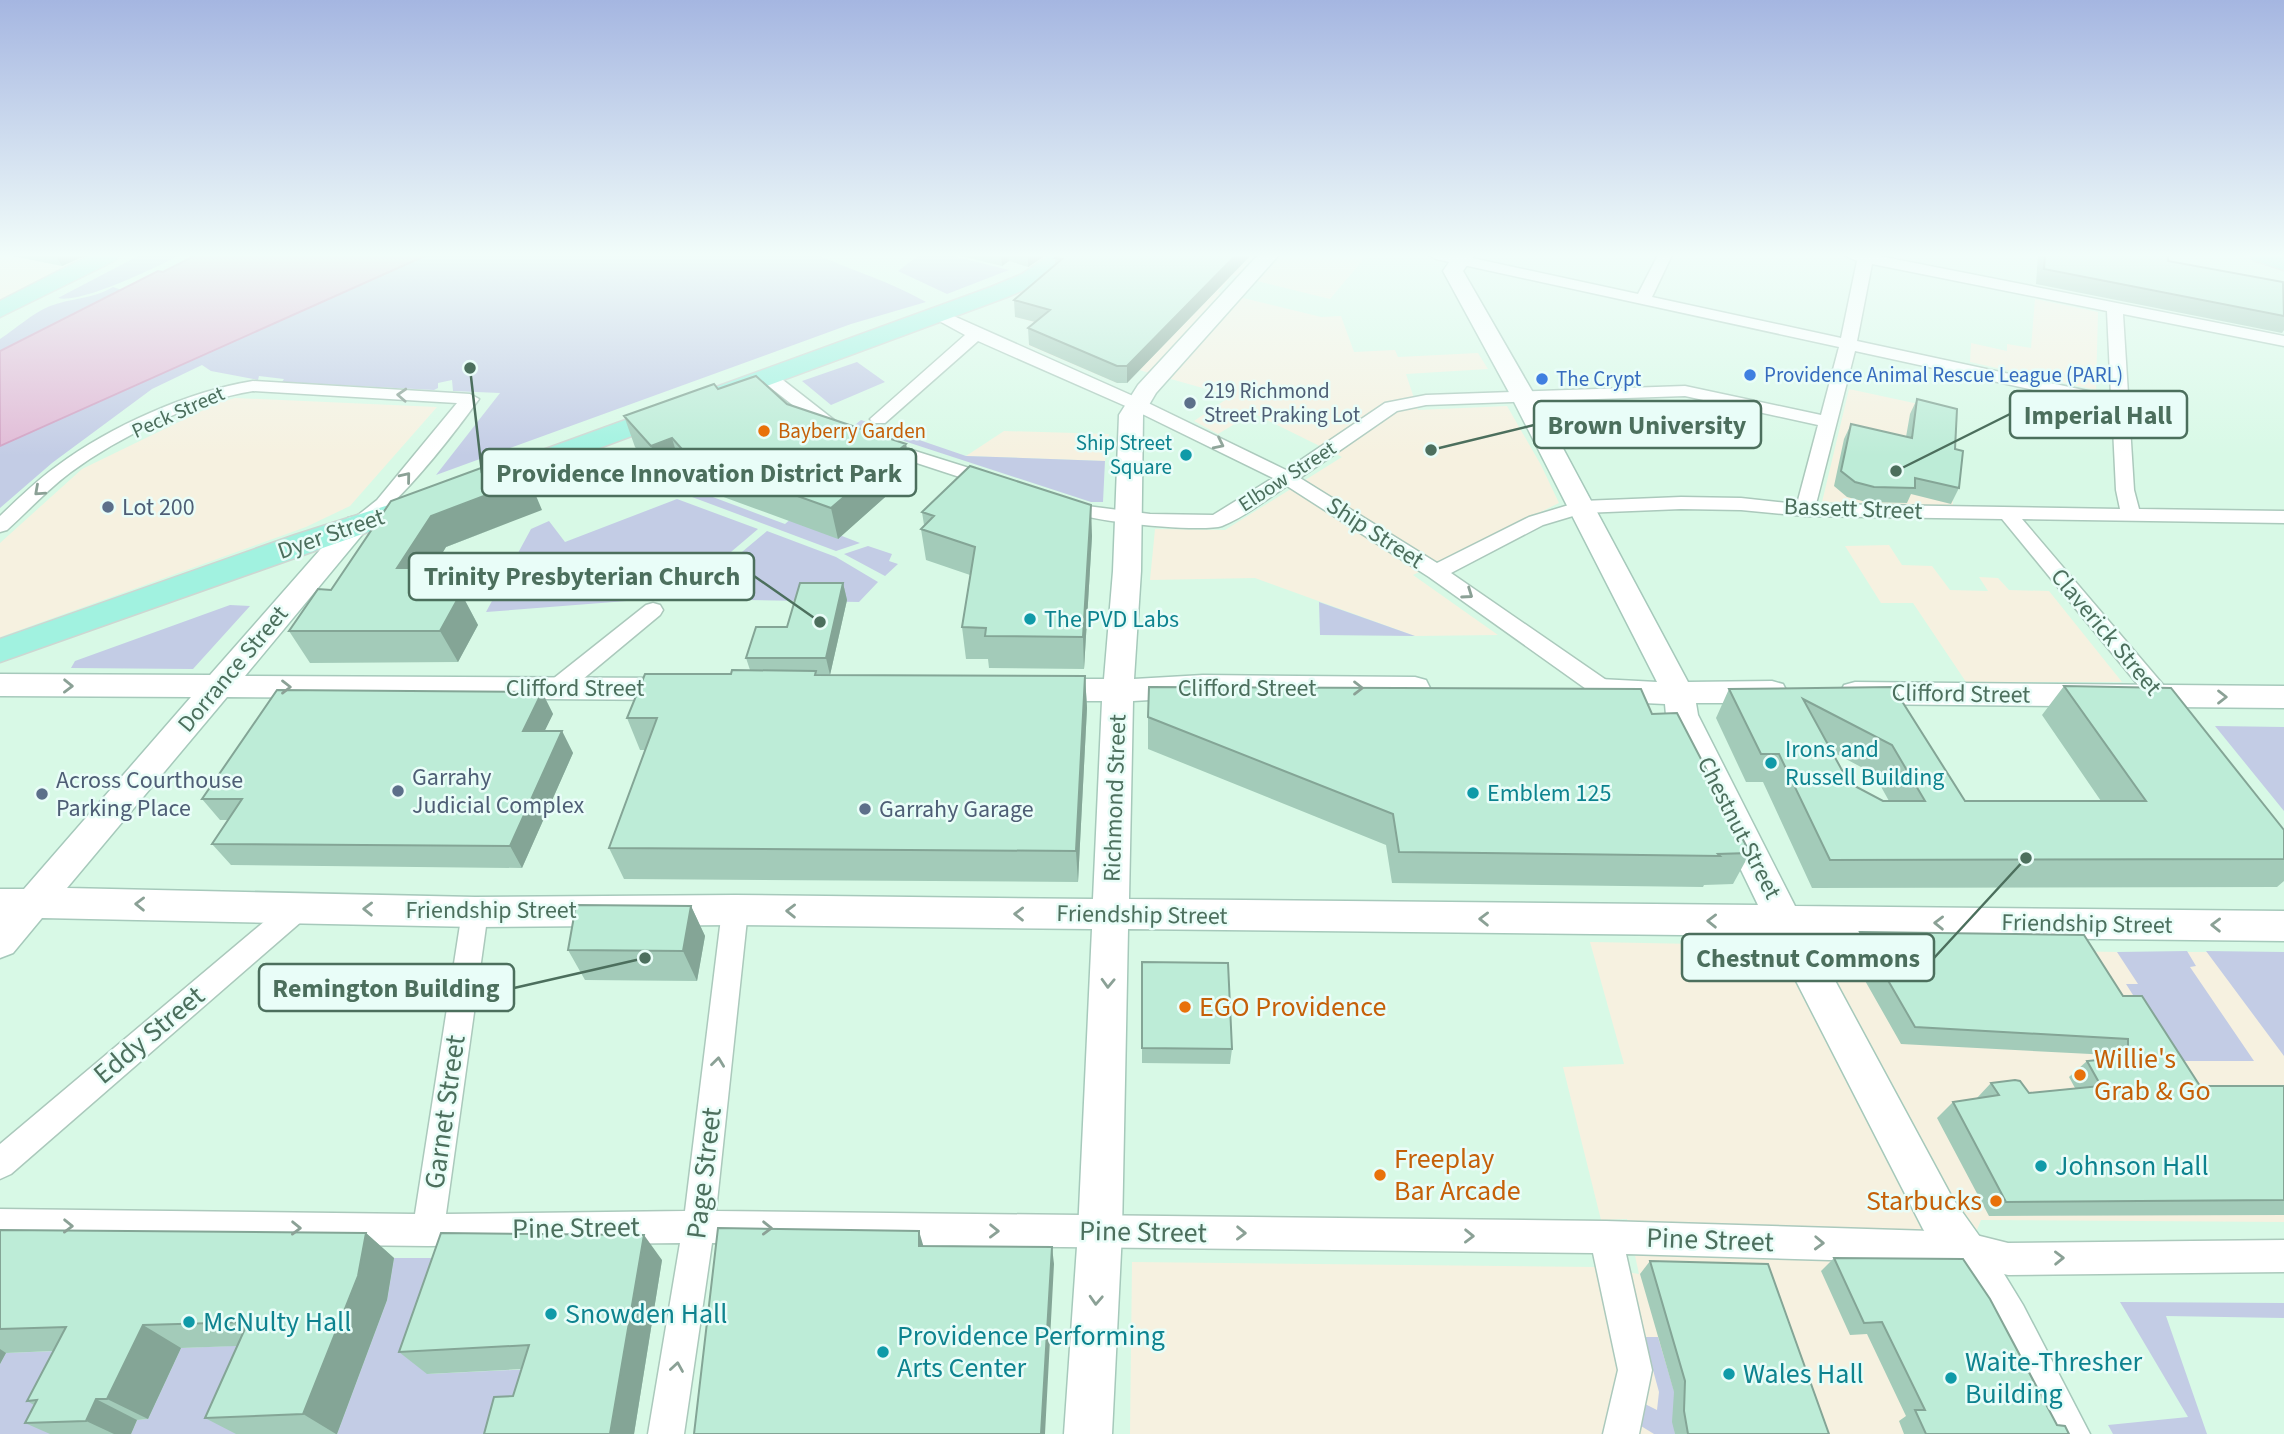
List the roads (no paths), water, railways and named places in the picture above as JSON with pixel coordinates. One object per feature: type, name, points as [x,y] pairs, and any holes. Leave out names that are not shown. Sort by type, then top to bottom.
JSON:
[{"type":"main road","name":"Dyer Street","points":[[0,651],[357,524],[421,504],[917,322]]},
{"type":"street","name":"Ship Street","points":[[954,322],[1136,404],[1287,478],[1436,572],[1604,690]]},
{"type":"street","points":[[1136,404],[1207,322]]},
{"type":"street","name":"Chestnut Street","points":[[1482,322],[1679,694],[1682,715],[1784,920],[1938,1214],[1964,1248],[1995,1300],[2066,1434]]},
{"type":"street","points":[[1743,322],[2119,403]]},
{"type":"street","points":[[1805,510],[1848,345],[1851,322]]},
{"type":"street","points":[[2116,322],[2125,490],[2131,516]]},
{"type":"street","points":[[2189,322],[2284,341]]},
{"type":"street","points":[[879,419],[977,333]]},
{"type":"street","points":[[768,377],[832,429],[1007,486]]},
{"type":"street","name":"Peck Street","points":[[0,526],[56,476],[86,455],[226,390],[253,386],[470,399]]},
{"type":"street","name":"Elbow Street","points":[[1045,499],[1084,511],[1128,517],[1217,521],[1287,478],[1391,407],[1426,400],[1685,391],[1827,422]]},
{"type":"street","name":"Dorrance Street","points":[[0,942],[357,524],[384,504],[470,399]]},
{"type":"street","name":"Richmond Street","points":[[1088,1434],[1100,1232],[1118,690],[1131,415],[1136,404]]},
{"type":"street","name":"Bassett Street","points":[[1436,572],[1536,521],[1582,508],[1741,503],[1805,510],[2284,517]]},
{"type":"street","name":"Claverick Street","points":[[2007,513],[2185,727]]},
{"type":"street","points":[[557,688],[653,610]]},
{"type":"street","name":"Clifford Street","points":[[0,685],[709,689]]},
{"type":"street","name":"Clifford Street","points":[[1018,690],[1118,690],[1203,686],[1444,689]]},
{"type":"street","name":"Clifford Street","points":[[1551,690],[1679,694],[2284,697]]},
{"type":"street","name":"Friendship Street","points":[[0,904],[475,912],[735,910],[2284,926]]},
{"type":"street","name":"Eddy Street","points":[[0,1164],[300,907]]},
{"type":"street","name":"Page Street","points":[[666,1434],[699,1227],[735,910]]},
{"type":"street","name":"Garnet Street","points":[[428,1230],[475,912]]},
{"type":"street","name":"Pine Street","points":[[0,1225],[428,1230],[699,1227],[1606,1237],[1964,1248],[2008,1259],[2284,1256]]},
{"type":"street","points":[[1606,1237],[1635,1370],[1621,1434]]},
{"type":"place","name":"Providence Innovation District Park","points":[[470,368]]},
{"type":"place","name":"Providence Animal Rescue League (PARL)","points":[[1750,375]]},
{"type":"place","name":"The Crypt","points":[[1542,379]]},
{"type":"place","name":"219 Richmond Street Praking Lot","points":[[1190,403]]},
{"type":"place","name":"Bayberry Garden","points":[[764,431]]},
{"type":"place","name":"Brown University","points":[[1431,450]]},
{"type":"place","name":"Ship Street Square","points":[[1186,455]]},
{"type":"place","name":"Imperial Hall","points":[[1896,471]]},
{"type":"place","name":"Lot 200","points":[[108,507]]},
{"type":"place","name":"The PVD Labs","points":[[1030,619]]},
{"type":"place","name":"Trinity Presbyterian Church","points":[[820,622]]},
{"type":"place","name":"Irons and Russell Building","points":[[1771,763]]},
{"type":"place","name":"Garrahy Judicial Complex","points":[[398,791]]},
{"type":"place","name":"Emblem 125","points":[[1473,793]]},
{"type":"place","name":"Across Courthouse Parking Place","points":[[42,794]]},
{"type":"place","name":"Garrahy Garage","points":[[865,809]]},
{"type":"place","name":"Chestnut Commons","points":[[2026,858]]},
{"type":"place","name":"Remington Building","points":[[645,958]]},
{"type":"place","name":"EGO Providence","points":[[1185,1007]]},
{"type":"place","name":"Willie's Grab & Go","points":[[2080,1075]]},
{"type":"place","name":"Johnson Hall","points":[[2041,1166]]},
{"type":"place","name":"Freeplay Bar Arcade","points":[[1380,1175]]},
{"type":"place","name":"Starbucks","points":[[1996,1201]]},
{"type":"place","name":"Snowden Hall","points":[[551,1314]]},
{"type":"place","name":"McNulty Hall","points":[[189,1322]]},
{"type":"place","name":"Providence Performing Arts Center","points":[[883,1352]]},
{"type":"place","name":"Wales Hall","points":[[1729,1374]]},
{"type":"place","name":"Waite-Thresher Building","points":[[1951,1378]]}]
